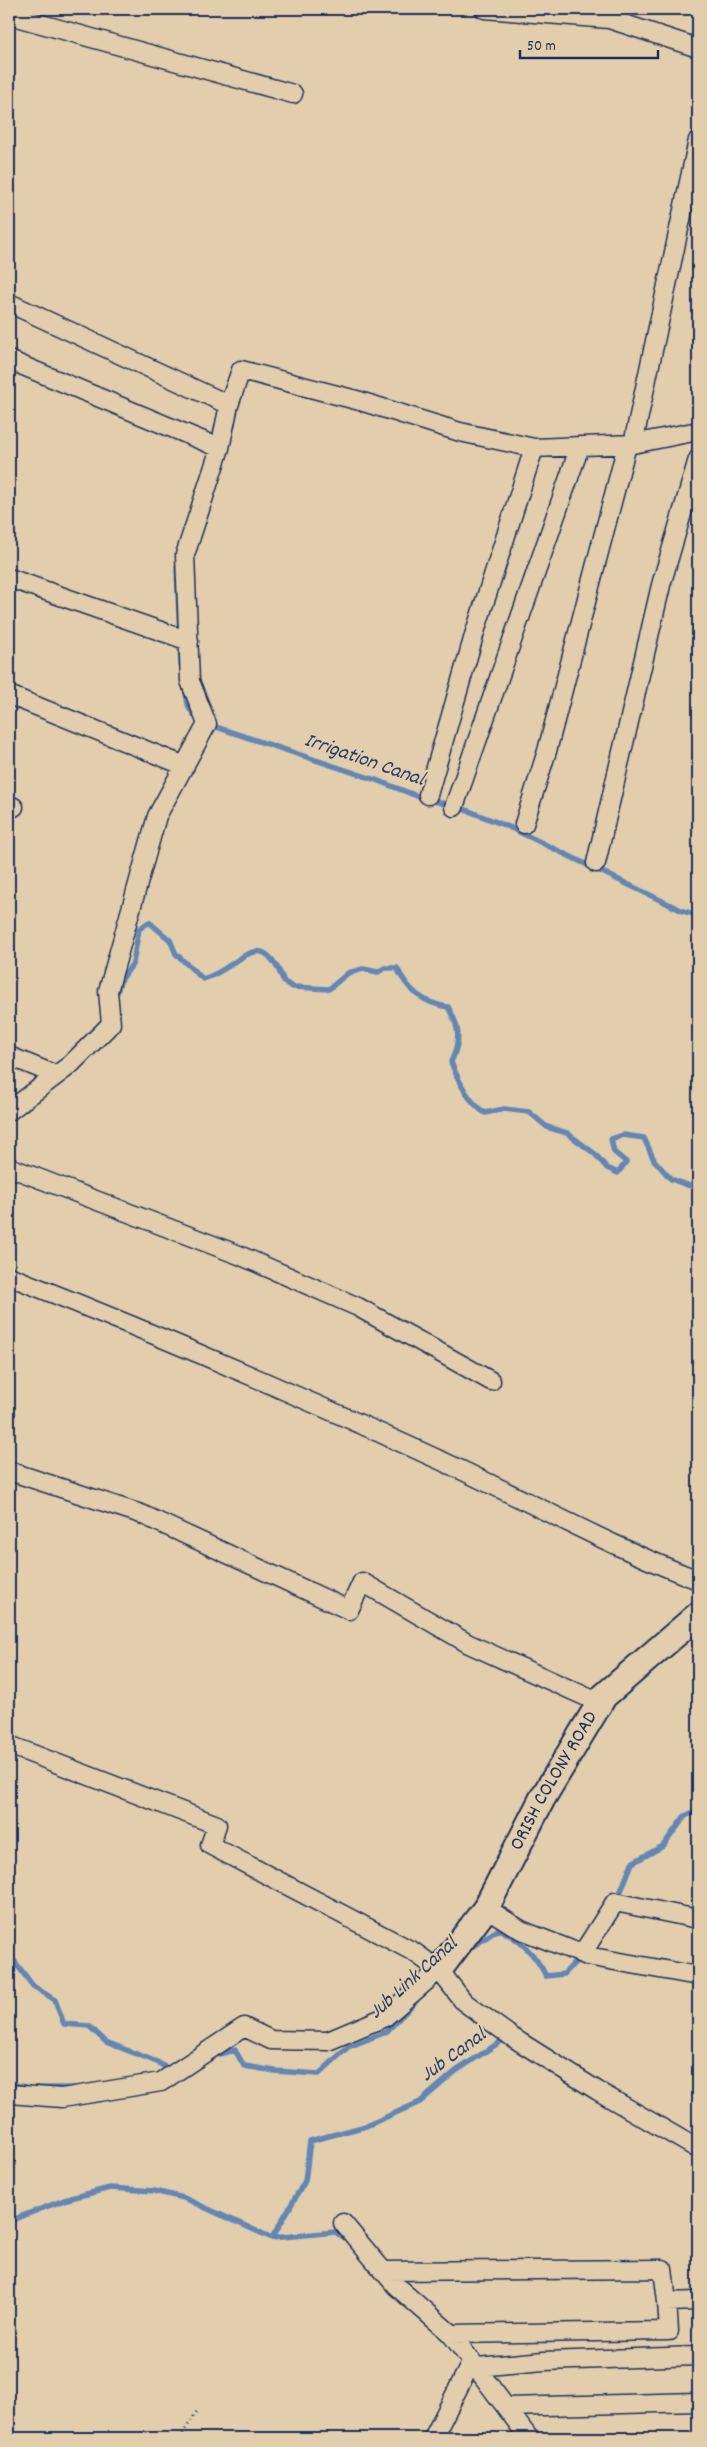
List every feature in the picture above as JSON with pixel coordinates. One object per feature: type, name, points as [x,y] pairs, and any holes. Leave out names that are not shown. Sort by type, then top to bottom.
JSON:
[{"type":"street","points":[[484,9],[609,19],[698,48]]},
{"type":"street","points":[[9,15],[293,94]]},
{"type":"street","points":[[524,824],[567,676],[630,445],[698,140]]},
{"type":"street","points":[[9,303],[229,405]]},
{"type":"street","points":[[9,360],[220,448]]},
{"type":"street","points":[[9,1112],[56,1075],[111,1024],[108,991],[157,816],[207,724],[190,681],[184,555],[220,448],[229,405],[241,370],[360,401],[460,432],[534,448],[630,445],[698,431]]},
{"type":"street","points":[[454,807],[580,446]]},
{"type":"street","points":[[428,795],[475,632],[534,448]]},
{"type":"street","points":[[596,863],[661,585],[698,459]]},
{"type":"street","points":[[9,578],[189,641]]},
{"type":"street","points":[[9,695],[184,766]]},
{"type":"street","points":[[9,1056],[56,1075]]},
{"type":"street","points":[[9,1167],[239,1256],[358,1307],[491,1381]]},
{"type":"street","points":[[9,1276],[145,1330],[320,1405],[498,1487],[643,1559],[698,1580]]},
{"type":"street","points":[[9,1471],[141,1514],[349,1610],[362,1582],[470,1644],[600,1703]]},
{"type":"street","name":"ORISH COLONY ROAD","points":[[440,1970],[486,1908],[542,1799],[604,1696],[698,1615]]},
{"type":"street","points":[[9,1745],[217,1825],[210,1845],[414,1952],[440,1970],[464,2002],[512,2038],[698,2149]]},
{"type":"street","points":[[582,1954],[614,1902],[698,1919]]},
{"type":"street","points":[[486,1908],[521,1930],[582,1954],[698,1976]]},
{"type":"street","points":[[9,2094],[62,2098],[161,2082],[244,2027],[271,2040],[328,2041],[385,2017],[440,1970]]},
{"type":"street","points":[[343,2223],[396,2286],[451,2334],[529,2438]]},
{"type":"street","points":[[383,2271],[663,2269],[668,2302],[669,2330],[451,2334]]},
{"type":"street","points":[[668,2302],[698,2301]]},
{"type":"street","points":[[475,2364],[698,2356]]},
{"type":"street","points":[[433,2438],[475,2364]]},
{"type":"street","points":[[507,2407],[698,2402]]},
{"type":"path","points":[[180,2438],[197,2411]]},
{"type":"waterway","name":"Irrigation Canal","points":[[177,567],[181,665]]},
{"type":"waterway","name":"Irrigation Canal","points":[[184,685],[189,708],[199,721]]},
{"type":"waterway","name":"Irrigation Canal","points":[[210,725],[376,780],[417,796],[469,811],[509,827],[683,911],[698,915]]},
{"type":"waterway","name":"Irrigation Canal","points":[[115,999],[120,982],[133,963],[139,929],[149,922],[170,940],[176,954],[203,979],[216,974],[248,954],[257,951],[266,954],[275,964],[284,982],[293,987],[329,989],[348,973],[363,969],[378,972],[385,968],[397,968],[406,983],[417,995],[448,1007],[455,1021],[458,1034],[451,1062],[460,1083],[469,1097],[485,1113],[504,1109],[529,1112],[547,1127],[567,1133],[595,1154],[607,1168],[618,1173],[626,1162],[614,1152],[611,1139],[623,1135],[644,1138],[654,1160],[671,1179],[690,1186],[698,1182]]},
{"type":"waterway","name":"Jub Link Canal","points":[[613,1898],[621,1891],[632,1863],[663,1846],[685,1816],[698,1810]]},
{"type":"waterway","name":"Jub Link Canal","points":[[467,1950],[499,1929],[527,1948],[546,1976],[564,1974],[581,1956]]},
{"type":"waterway","name":"Jub Link Canal","points":[[9,1954],[33,1986],[55,2000],[64,2024],[89,2026],[106,2042],[157,2062],[173,2072]]},
{"type":"waterway","name":"Jub Link Canal","points":[[215,2055],[235,2050],[244,2066],[275,2071],[319,2074],[348,2047],[386,2032],[416,2001]]},
{"type":"waterway","name":"Jub Canal","points":[[272,2238],[305,2181],[310,2141],[366,2126],[420,2102],[456,2071],[506,2038],[509,2040]]},
{"type":"waterway","name":"Jub Link Canal","points":[[9,2084],[26,2087]]},
{"type":"waterway","name":"Jub Link Canal","points":[[37,2088],[75,2088]]},
{"type":"waterway","name":"Irrigation Canal","points":[[9,2221],[67,2199],[110,2188],[154,2191],[184,2198],[272,2238],[335,2232],[350,2241]]}]
